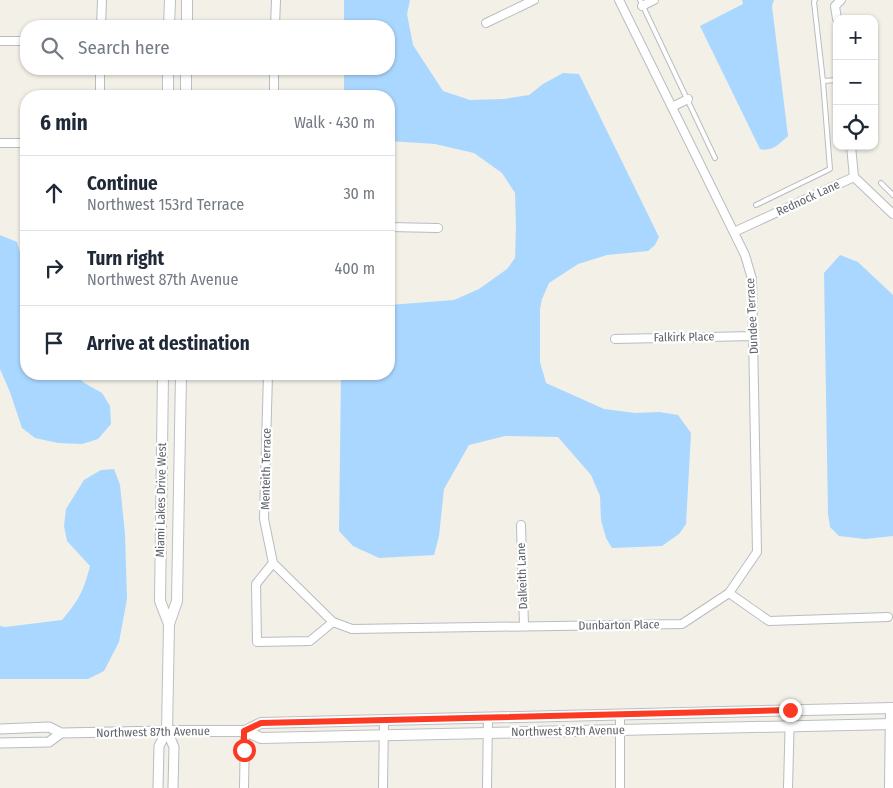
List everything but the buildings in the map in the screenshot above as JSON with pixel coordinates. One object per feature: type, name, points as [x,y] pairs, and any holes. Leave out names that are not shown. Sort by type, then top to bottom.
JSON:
[{"type":"main road","points":[[169,20],[170,0]]},
{"type":"main road","points":[[187,20],[188,0]]},
{"type":"main road","points":[[168,75],[168,90]]},
{"type":"main road","points":[[186,75],[186,90]]},
{"type":"main road","name":"Miami Lakes Drive West","points":[[163,380],[160,601],[169,624]]},
{"type":"main road","name":"Miami Lakes Drive West","points":[[167,731],[169,624],[177,601],[181,380]]},
{"type":"main road","name":"Northwest 87th Avenue","points":[[244,731],[261,723],[892,708]]},
{"type":"main road","name":"Northwest 87th Avenue","points":[[167,731],[244,731],[262,738],[892,724]]},
{"type":"street","points":[[101,20],[102,0]]},
{"type":"street","points":[[275,20],[276,0]]},
{"type":"street","points":[[486,23],[534,0]]},
{"type":"street","name":"Dundee Terrace","points":[[619,0],[745,255],[752,279],[757,552],[729,593]]},
{"type":"street","points":[[641,3],[654,0]]},
{"type":"street","points":[[836,15],[835,6],[840,0]]},
{"type":"street","points":[[0,41],[20,41]]},
{"type":"street","points":[[100,75],[100,90]]},
{"type":"street","points":[[274,75],[274,90]]},
{"type":"street","points":[[672,106],[688,99]]},
{"type":"street","points":[[0,143],[20,143]]},
{"type":"street","name":"Rednock Lane","points":[[734,232],[854,177],[851,150]]},
{"type":"street","points":[[854,177],[893,214]]},
{"type":"street","points":[[395,227],[438,228]]},
{"type":"street","name":"Falkirk Place","points":[[615,338],[754,336]]},
{"type":"street","name":"Menteith Terrace","points":[[268,380],[264,519],[273,563]]},
{"type":"street","name":"Dalkeith Lane","points":[[521,525],[524,626]]},
{"type":"street","points":[[273,563],[256,584],[257,642],[310,641],[333,622]]},
{"type":"street","name":"Dunbarton Place","points":[[273,563],[333,622],[352,629],[682,624],[729,593]]},
{"type":"street","points":[[729,593],[769,621],[888,617]]},
{"type":"street","points":[[890,785],[892,708]]},
{"type":"street","points":[[788,788],[790,710]]},
{"type":"street","points":[[620,714],[620,788]]},
{"type":"street","points":[[487,788],[488,717]]},
{"type":"street","points":[[383,788],[384,720]]},
{"type":"street","name":"Northwest 87th Avenue","points":[[0,729],[49,728],[61,733],[167,731]]},
{"type":"street","points":[[158,788],[160,746],[167,731]]},
{"type":"street","points":[[167,731],[174,747],[173,788]]},
{"type":"street","points":[[244,731],[244,788]]},
{"type":"street","name":"Northwest 87th Avenue","points":[[0,743],[49,742],[61,733]]},
{"type":"lane","points":[[756,204],[830,169],[815,0]]},
{"type":"lane","points":[[641,3],[715,158]]},
{"type":"lane","points":[[823,81],[833,80]]},
{"type":"lane","points":[[880,183],[893,195]]},
{"type":"water","points":[[344,0],[410,0],[407,14],[413,45],[443,91],[470,100],[504,99],[529,95],[543,84],[563,73],[579,74],[659,237],[655,245],[648,251],[607,255],[578,264],[549,283],[540,309],[540,362],[546,383],[604,409],[678,415],[691,433],[686,524],[679,534],[662,546],[612,548],[606,538],[601,520],[600,496],[591,475],[558,437],[505,436],[469,445],[444,489],[439,536],[434,555],[379,558],[353,546],[339,531],[341,380],[395,380],[395,305],[454,300],[479,289],[507,269],[515,258],[516,227],[515,193],[502,173],[474,153],[435,144],[395,141],[395,90],[344,90],[344,75],[395,75],[395,20],[344,20]]},
{"type":"water","points":[[742,0],[774,0],[772,6],[788,136],[775,147],[764,150],[760,149],[700,26],[743,4]]},
{"type":"water","points":[[0,235],[17,242],[20,252],[20,380],[81,380],[102,393],[110,406],[111,424],[98,439],[82,444],[58,443],[35,438],[22,428],[0,369]]},
{"type":"water","points":[[840,255],[858,262],[893,295],[893,536],[865,539],[839,536],[830,527],[828,514],[824,273]]},
{"type":"water","points":[[114,469],[120,485],[125,534],[127,599],[119,642],[104,671],[88,679],[0,679],[0,626],[62,620],[80,595],[90,566],[67,541],[64,526],[66,509],[84,480],[101,470]]},
{"type":"route","points":[[244,750],[244,731],[261,723],[790,710]]}]
